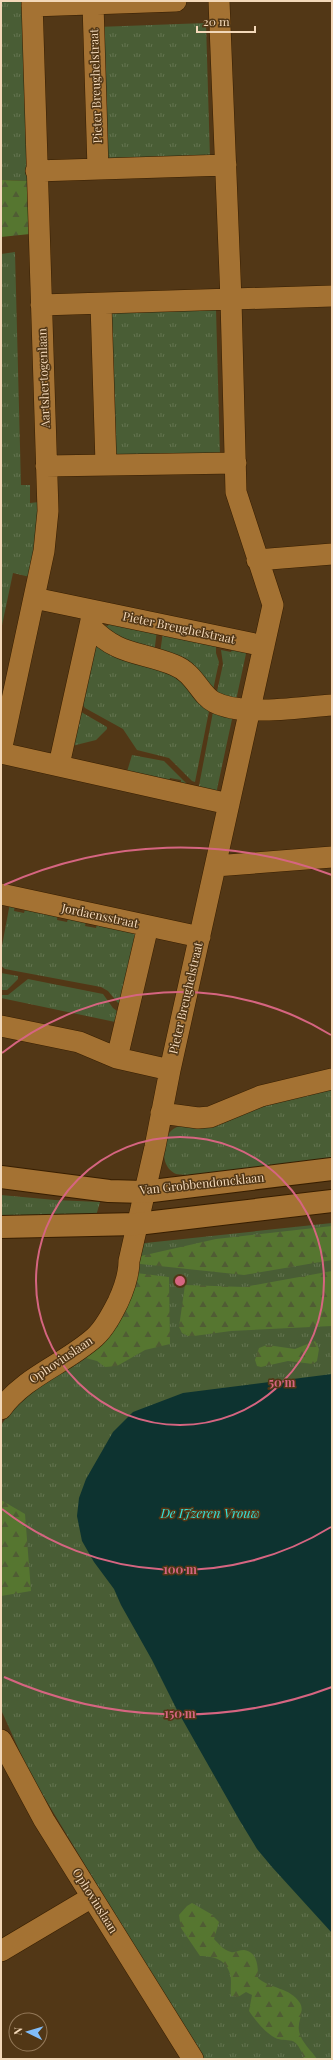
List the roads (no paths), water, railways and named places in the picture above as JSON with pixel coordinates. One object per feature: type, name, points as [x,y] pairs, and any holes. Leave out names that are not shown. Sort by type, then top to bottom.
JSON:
[{"type":"main road","name":"Van Grobbendoncklaan","points":[[1,1177],[109,1190],[144,1192],[332,1169]]},
{"type":"main road","points":[[1,1227],[138,1224],[332,1201]]},
{"type":"street","points":[[32,4],[93,4],[176,1]]},
{"type":"street","name":"Pieter Breughelstraat","points":[[138,1224],[170,1070],[273,605],[257,560],[236,492],[231,300],[219,1]]},
{"type":"street","name":"Aartshertogenlaan","points":[[1,752],[44,551],[48,511],[42,305],[36,170],[32,4]]},
{"type":"street","name":"Pieter Breughelstraat","points":[[93,4],[98,169]]},
{"type":"street","points":[[36,170],[226,165]]},
{"type":"street","points":[[42,305],[332,296]]},
{"type":"street","points":[[101,304],[106,464]]},
{"type":"street","points":[[46,466],[236,463]]},
{"type":"street","points":[[257,560],[332,554]]},
{"type":"street","name":"Pieter Breughelstraat","points":[[34,598],[92,618],[264,646]]},
{"type":"street","points":[[92,618],[110,644],[126,651],[158,658],[179,667],[193,678],[213,702],[249,711],[332,705]]},
{"type":"street","points":[[59,765],[92,618]]},
{"type":"street","points":[[1,752],[229,804]]},
{"type":"street","points":[[215,866],[332,857]]},
{"type":"street","name":"Jordaensstraat","points":[[1,894],[200,937]]},
{"type":"street","points":[[118,1058],[148,926]]},
{"type":"street","points":[[1,1026],[79,1042],[118,1058],[170,1070]]},
{"type":"street","points":[[161,1113],[198,1118],[210,1117],[261,1096],[332,1079]]},
{"type":"street","name":"Ophoviuslaan","points":[[1,1409],[7,1401],[32,1378],[75,1353],[96,1337],[112,1316],[129,1272],[129,1261],[138,1224]]},
{"type":"street","name":"Ophoviuslaan","points":[[1,1740],[41,1814],[193,2059]]},
{"type":"street","points":[[1,1951],[92,1897]]},
{"type":"water","name":"De IJzeren Vrouw","points":[[332,1374],[332,1933],[257,1849],[177,1710],[114,1589],[94,1562],[82,1541],[77,1516],[79,1498],[86,1479],[113,1432],[133,1412],[183,1393]]}]
